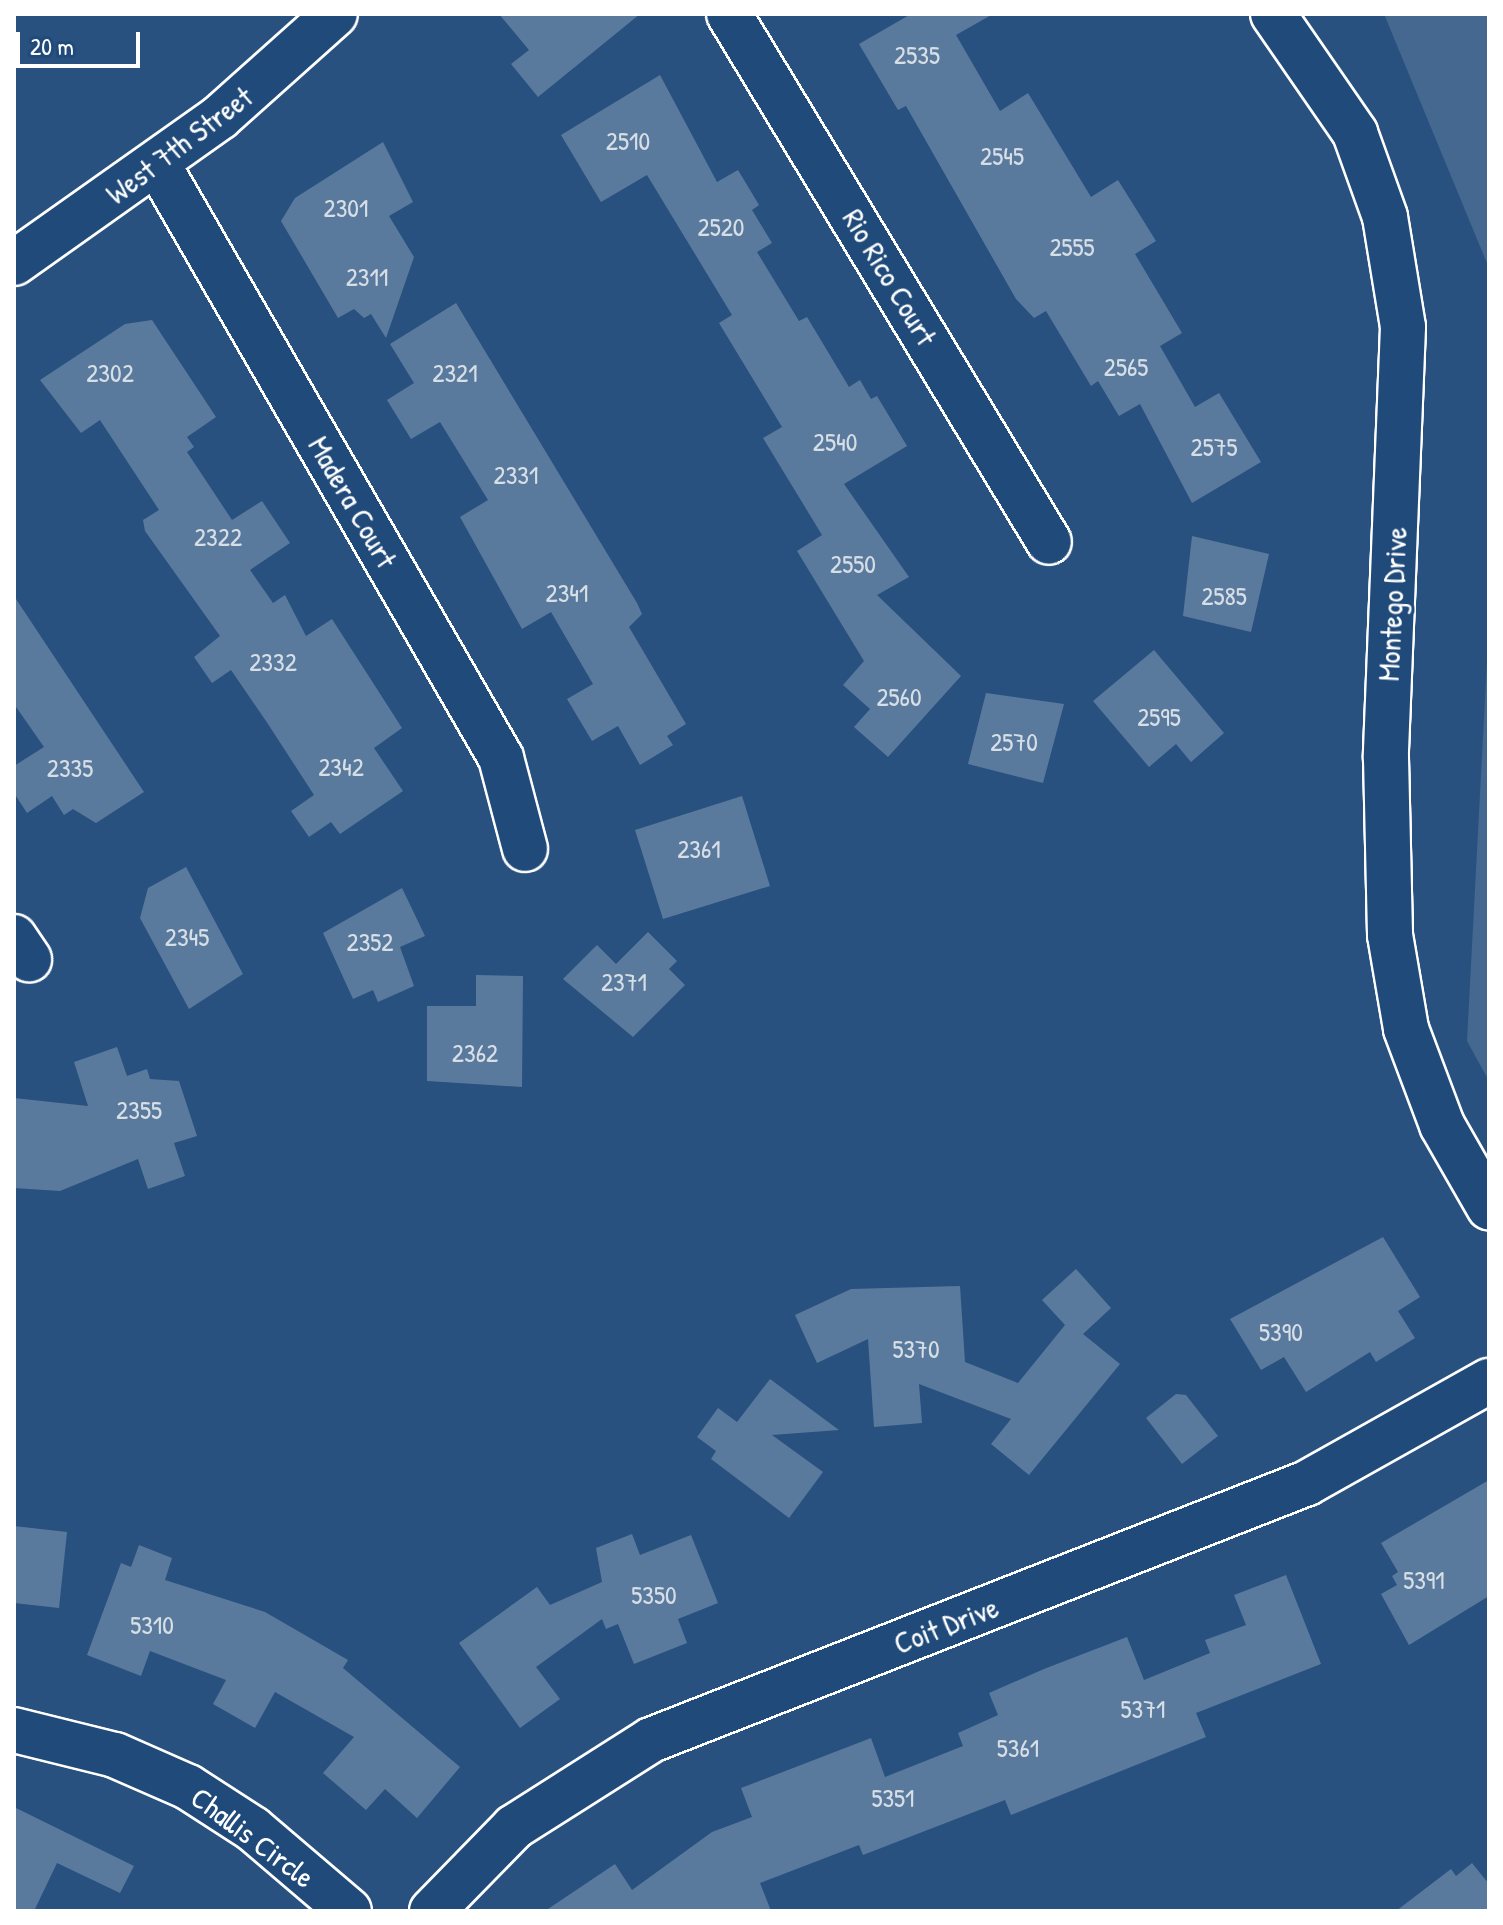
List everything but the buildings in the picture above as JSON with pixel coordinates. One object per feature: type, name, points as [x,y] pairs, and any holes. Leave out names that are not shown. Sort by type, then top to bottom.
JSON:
[{"type":"street","name":"West 7th Street","points":[[14,263],[158,165],[282,66],[335,14]]},
{"type":"street","name":"Rio Rico Court","points":[[729,14],[1049,542]]},
{"type":"street","name":"Montego Drive","points":[[1273,14],[1355,133],[1385,217],[1403,327],[1386,758],[1390,935],[1406,1029],[1442,1125],[1489,1207]]},
{"type":"street","name":"Madera Court","points":[[158,165],[501,758],[525,849]]},
{"type":"street","name":"Coit Drive","points":[[432,1911],[514,1827],[651,1740],[1307,1483],[1489,1381]]},
{"type":"street","name":"Challis Circle","points":[[14,1730],[115,1755],[188,1787],[253,1829],[349,1911]]},
{"type":"shaded area","points":[[1384,14],[1489,14],[1489,268]]},
{"type":"shaded area","points":[[1489,623],[1489,1081],[1467,1041]]}]
